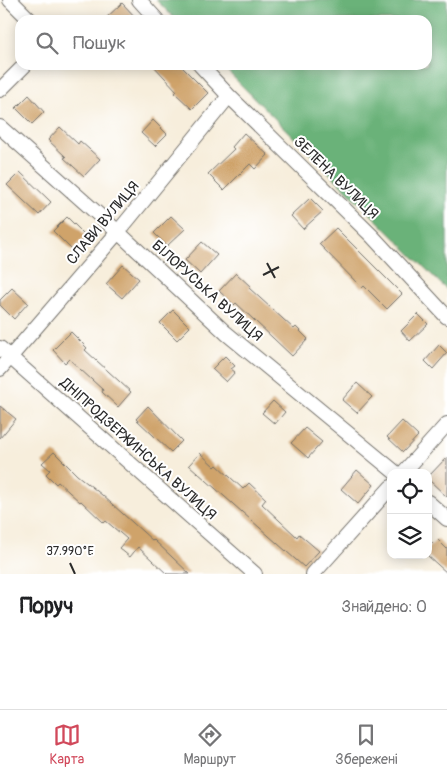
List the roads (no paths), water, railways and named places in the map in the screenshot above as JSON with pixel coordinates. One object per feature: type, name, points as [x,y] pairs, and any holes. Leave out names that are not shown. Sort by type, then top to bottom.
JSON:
[{"type":"street","points":[[10,0],[25,15]]},
{"type":"street","points":[[139,0],[153,15]]},
{"type":"street","points":[[0,90],[20,70]]},
{"type":"street","name":"ЗЕЛЕНА ВУЛИЦЯ","points":[[205,70],[372,236],[447,317]]},
{"type":"street","name":"СЛАВИ ВУЛИЦЯ","points":[[0,369],[5,353],[118,232],[229,96]]},
{"type":"street","name":"БІЛОРУСЬКА ВУЛИЦЯ","points":[[0,127],[118,232],[226,333],[391,469]]},
{"type":"street","name":"ДНІПРОДЗЕРЖИНСЬКА ВУЛИЦЯ","points":[[5,353],[255,574]]},
{"type":"street","points":[[408,469],[447,424]]},
{"type":"street","points":[[313,574],[387,491]]},
{"type":"street","points":[[432,506],[447,519]]}]
